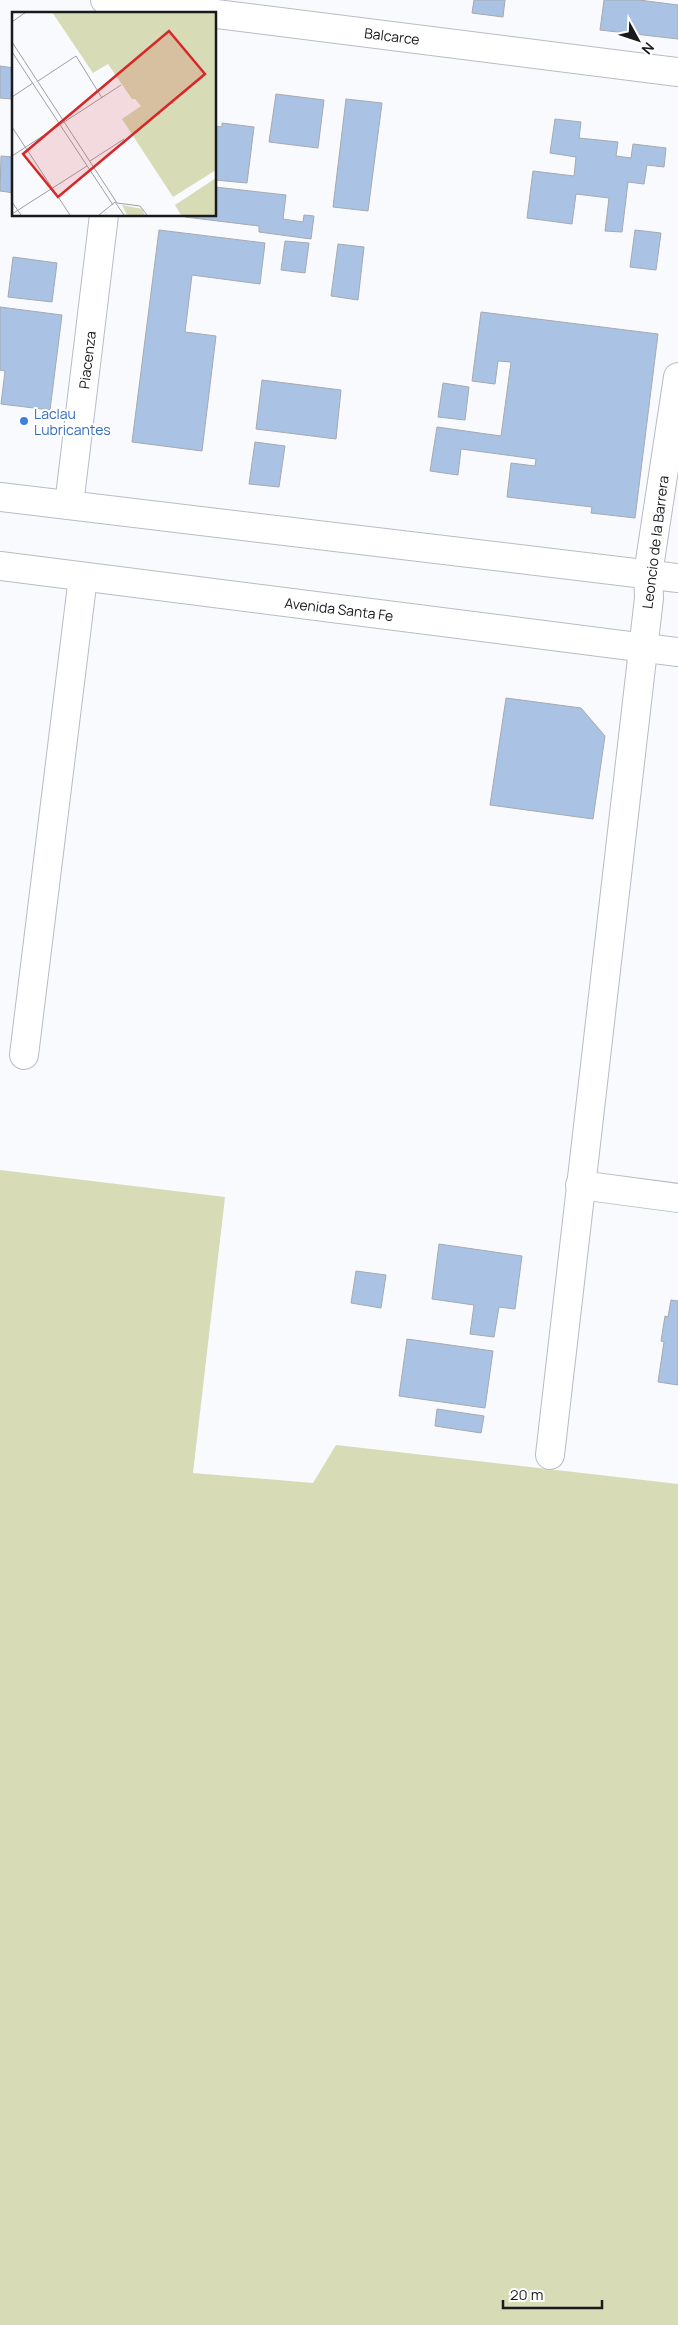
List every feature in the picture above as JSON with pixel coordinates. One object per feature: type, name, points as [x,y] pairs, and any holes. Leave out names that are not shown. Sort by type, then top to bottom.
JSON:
[{"type":"street","name":"Balcarce","points":[[123,4],[188,12]]},
{"type":"street","name":"Balcarce","points":[[216,15],[678,72]]},
{"type":"street","name":"Piacenza","points":[[69,504],[104,216]]},
{"type":"street","name":"Leoncio de la Barrera","points":[[550,1455],[649,598],[648,574],[678,377]]},
{"type":"street","points":[[0,497],[678,578]]},
{"type":"street","name":"Avenida Santa Fe","points":[[0,566],[678,652]]},
{"type":"street","points":[[24,1055],[83,577]]},
{"type":"street","points":[[580,1185],[678,1198]]},
{"type":"green space","points":[[0,1170],[225,1197],[193,1473],[313,1483],[336,1445],[678,1484],[678,2325],[0,2325]]},
{"type":"building","points":[[474,0],[505,0],[503,17],[472,13]]},
{"type":"building","points":[[604,0],[639,0],[678,5],[678,39],[600,30]]},
{"type":"building","points":[[0,66],[12,68],[12,99],[0,98]]},
{"type":"building","points":[[276,94],[324,100],[318,148],[269,142]]},
{"type":"building","points":[[346,99],[382,103],[368,211],[333,207]]},
{"type":"building","points":[[555,119],[581,122],[579,138],[618,142],[616,156],[631,158],[633,144],[666,148],[664,167],[647,165],[644,184],[628,182],[622,232],[605,231],[609,198],[576,194],[572,224],[527,218],[533,171],[574,176],[576,157],[550,153]]},
{"type":"building","points":[[222,123],[254,127],[247,183],[216,180],[216,126],[222,127]]},
{"type":"building","points":[[1,156],[12,157],[12,193],[0,191]]},
{"type":"building","points":[[216,187],[286,195],[283,219],[303,222],[304,215],[314,216],[311,239],[259,232],[259,226],[185,217],[216,216]]},
{"type":"building","points":[[159,230],[265,243],[260,284],[192,275],[185,332],[216,336],[202,451],[132,442]]},
{"type":"building","points":[[635,230],[661,233],[656,270],[630,267]]},
{"type":"building","points":[[285,241],[309,243],[305,273],[281,270]]},
{"type":"building","points":[[338,244],[364,247],[358,300],[331,296]]},
{"type":"building","points":[[13,257],[57,263],[52,302],[8,297]]},
{"type":"building","points":[[0,307],[62,315],[50,410],[1,404],[5,371],[0,370]]},
{"type":"building","points":[[481,312],[658,334],[635,518],[591,513],[592,507],[507,497],[511,463],[535,466],[536,459],[461,449],[458,475],[430,471],[437,427],[501,436],[511,362],[498,361],[495,384],[472,381]]},
{"type":"building","points":[[262,380],[341,390],[336,439],[256,429]]},
{"type":"building","points":[[443,383],[469,387],[465,420],[438,417]]},
{"type":"building","points":[[255,442],[285,446],[279,487],[249,484]]},
{"type":"building","points":[[506,698],[581,708],[605,736],[593,819],[490,805]]},
{"type":"building","points":[[439,1244],[522,1256],[515,1309],[499,1307],[494,1337],[470,1334],[474,1305],[432,1299]]},
{"type":"building","points":[[356,1271],[386,1275],[381,1308],[351,1303]]},
{"type":"building","points":[[671,1300],[678,1301],[678,1385],[658,1382],[664,1342],[661,1341],[665,1316],[668,1317]]},
{"type":"building","points":[[407,1339],[493,1351],[485,1408],[399,1396]]},
{"type":"building","points":[[437,1409],[484,1416],[481,1433],[435,1426]]},
{"type":"place","name":"Laclau Lubricantes","points":[[24,421]]}]
